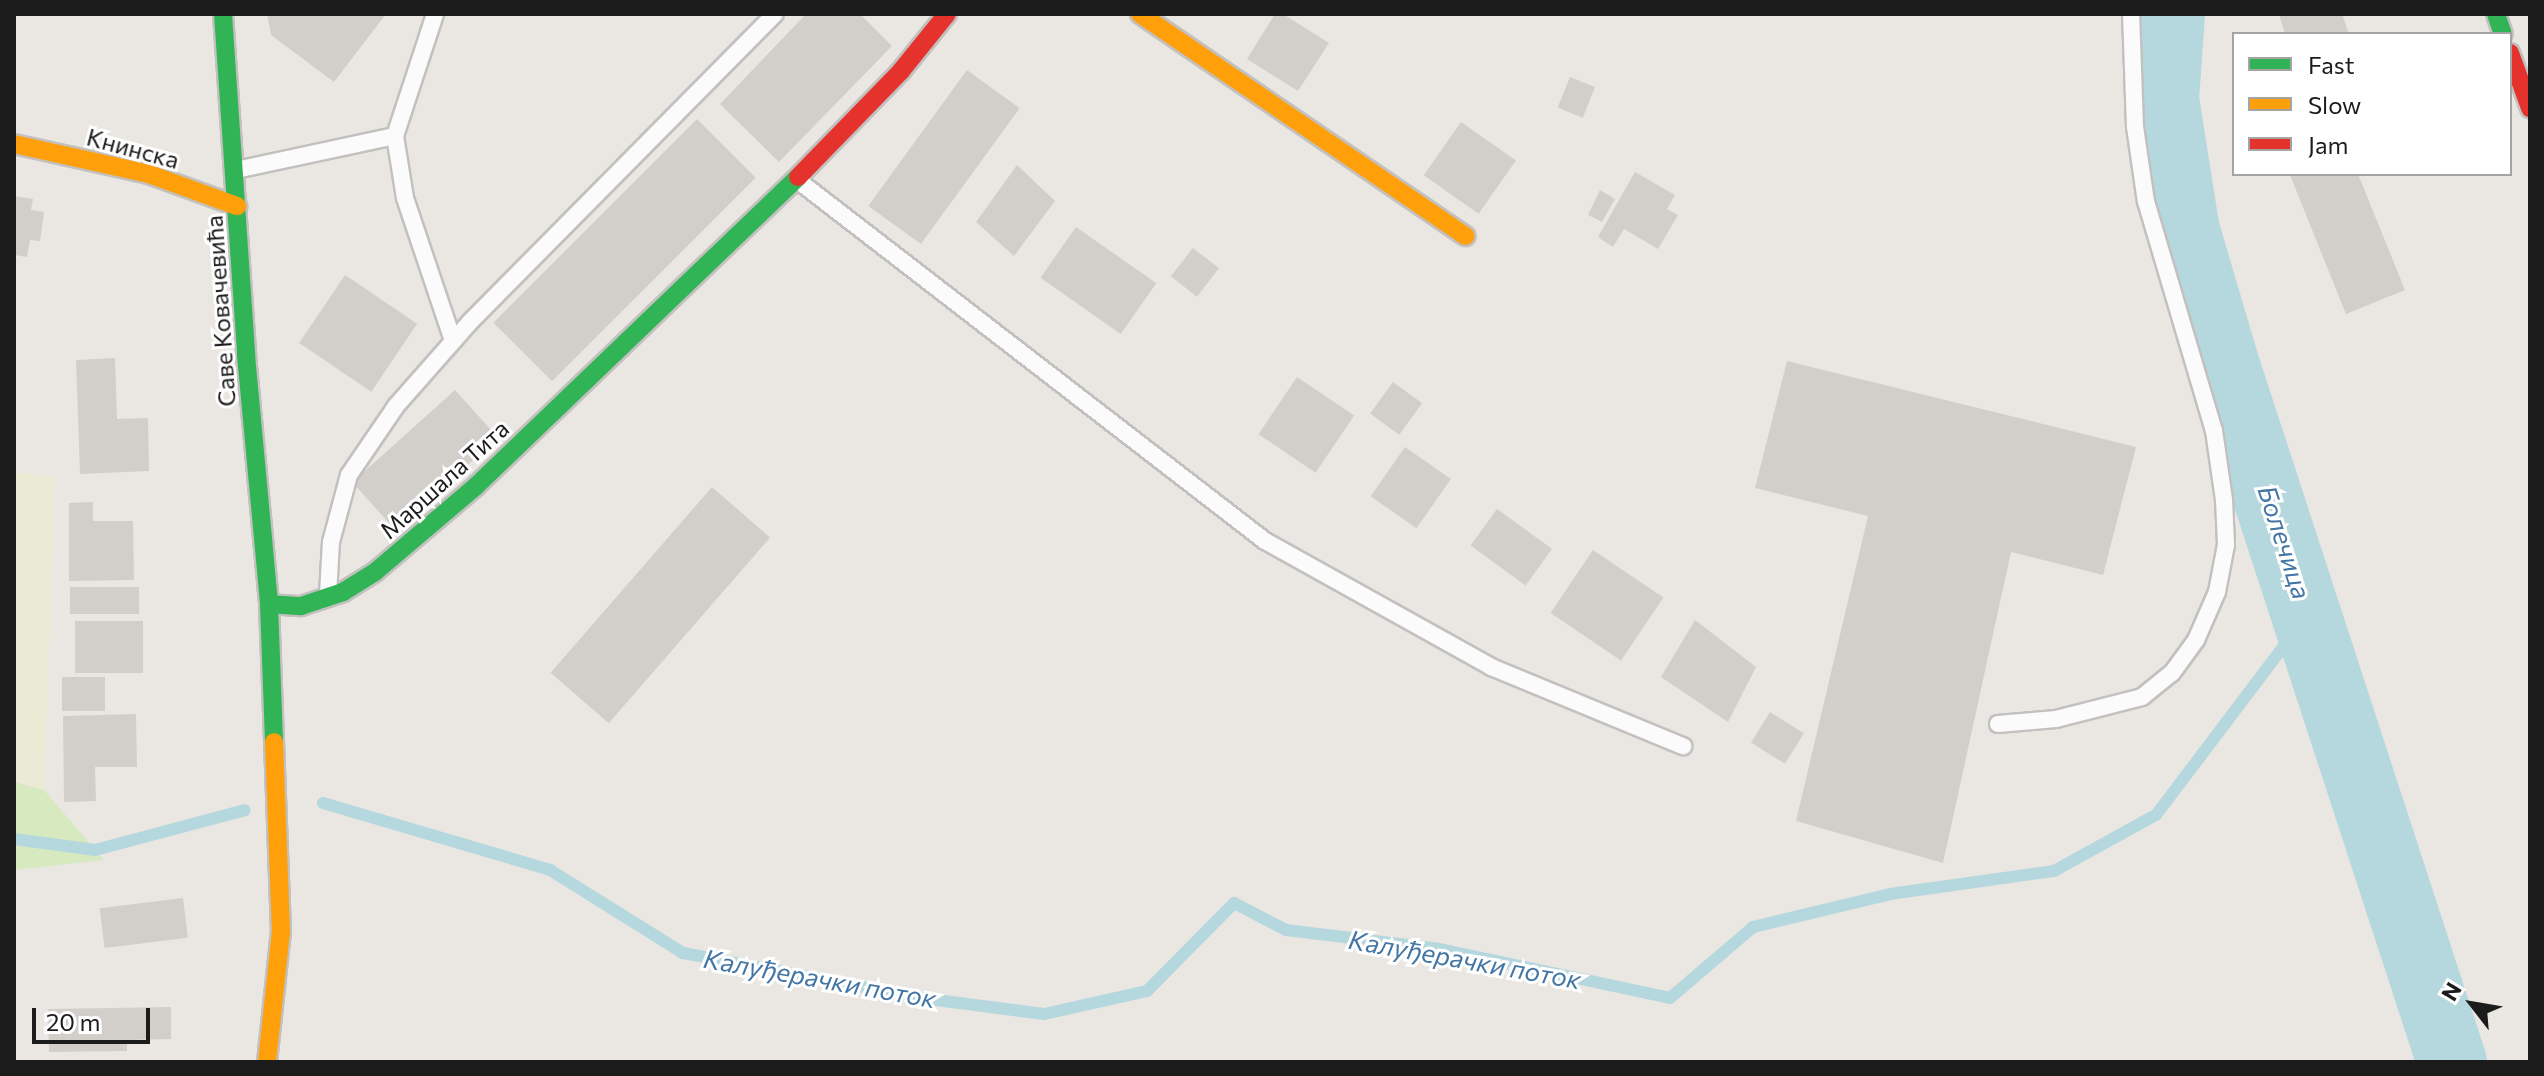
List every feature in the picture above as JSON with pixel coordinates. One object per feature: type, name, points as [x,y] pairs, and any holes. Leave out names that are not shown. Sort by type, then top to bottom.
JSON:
[{"type":"street","name":"Саве Ковачевића","points":[[223,14],[246,355],[269,604]]},
{"type":"street","name":"Маршала Тита","points":[[269,604],[301,606],[327,600],[375,572],[476,486],[796,179],[901,71],[947,14]]},
{"type":"street","points":[[1140,14],[1466,236]]},
{"type":"street","points":[[2512,58],[2530,108]]},
{"type":"street","name":"Книнска","points":[[14,144],[149,174],[237,206]]},
{"type":"street","points":[[267,1062],[281,932],[269,604]]},
{"type":"lane","points":[[435,14],[395,136],[405,198],[453,341]]},
{"type":"lane","points":[[327,600],[331,542],[349,475],[396,406],[453,341],[775,14]]},
{"type":"lane","points":[[1998,724],[2056,719],[2142,697],[2172,673],[2196,640],[2217,592],[2226,545],[2224,500],[2214,431],[2146,202],[2135,127],[2131,14]]},
{"type":"lane","points":[[234,171],[395,136]]},
{"type":"lane","points":[[796,179],[1265,541],[1491,667],[1683,746]]},
{"type":"green space","points":[[14,472],[55,477],[44,790],[14,782]]},
{"type":"green space","points":[[14,782],[44,790],[104,860],[14,870]]},
{"type":"building","points":[[267,14],[386,14],[334,82],[271,35]]},
{"type":"building","points":[[806,14],[860,14],[892,46],[779,162],[720,104]]},
{"type":"building","points":[[1275,14],[1283,14],[1329,43],[1298,91],[1247,59]]},
{"type":"building","points":[[2279,14],[2342,14],[2348,32],[2284,32]]},
{"type":"building","points":[[967,70],[1020,108],[921,244],[868,206]]},
{"type":"building","points":[[1570,77],[1595,87],[1583,118],[1558,108]]},
{"type":"building","points":[[697,119],[756,178],[552,381],[493,323]]},
{"type":"building","points":[[1461,122],[1516,160],[1479,214],[1424,175]]},
{"type":"building","points":[[1017,165],[1055,201],[1014,256],[976,222]]},
{"type":"building","points":[[1635,172],[1675,195],[1667,209],[1678,215],[1658,249],[1624,229],[1613,247],[1598,237]]},
{"type":"building","points":[[2290,176],[2359,176],[2405,290],[2346,314]]},
{"type":"building","points":[[1600,190],[1615,199],[1602,222],[1588,215]]},
{"type":"building","points":[[14,196],[33,199],[31,210],[44,212],[40,241],[30,240],[27,257],[14,255]]},
{"type":"building","points":[[1076,227],[1156,283],[1121,334],[1040,278]]},
{"type":"building","points":[[1193,248],[1219,268],[1197,297],[1171,276]]},
{"type":"building","points":[[345,275],[417,324],[371,392],[299,343]]},
{"type":"building","points":[[115,358],[117,419],[148,418],[149,471],[80,474],[76,360]]},
{"type":"building","points":[[1787,361],[2136,447],[2103,575],[2011,552],[1943,863],[1796,821],[1868,516],[1755,488]]},
{"type":"building","points":[[1297,377],[1354,416],[1316,473],[1258,434]]},
{"type":"building","points":[[1393,382],[1422,403],[1399,435],[1370,414]]},
{"type":"building","points":[[455,390],[498,438],[395,530],[352,482]]},
{"type":"building","points":[[1405,447],[1451,479],[1416,528],[1371,496]]},
{"type":"building","points":[[712,487],[770,538],[609,723],[551,673]]},
{"type":"building","points":[[93,502],[93,521],[133,521],[134,580],[69,581],[69,503]]},
{"type":"building","points":[[1497,509],[1552,549],[1526,585],[1471,545]]},
{"type":"building","points":[[1593,550],[1663,598],[1621,661],[1551,613]]},
{"type":"building","points":[[70,587],[139,587],[139,614],[70,614]]},
{"type":"building","points":[[1695,620],[1756,667],[1728,722],[1661,677]]},
{"type":"building","points":[[75,621],[143,621],[143,673],[75,673]]},
{"type":"building","points":[[62,677],[105,677],[105,711],[62,711]]},
{"type":"building","points":[[1770,712],[1804,733],[1785,764],[1751,743]]},
{"type":"building","points":[[136,714],[137,767],[95,767],[96,801],[64,802],[63,716]]},
{"type":"building","points":[[183,898],[188,938],[105,948],[100,908]]},
{"type":"building","points":[[171,1007],[171,1039],[127,1040],[127,1051],[49,1052],[48,1009]]},
{"type":"waterway","name":"Болечица","points":[[2170,14],[2164,99],[2185,231],[2226,369],[2452,1062]]},
{"type":"waterway","name":"Калуђерачки поток","points":[[323,803],[550,870],[683,953],[921,998],[1044,1014],[1147,991],[1234,903],[1286,930],[1440,949],[1670,998],[1753,927],[1890,894],[2054,871],[2156,815],[2306,617]]},
{"type":"waterway","name":"Калуђерачки поток","points":[[14,839],[95,850],[245,810]]},
{"type":"traffic: fast","points":[[223,14],[246,355],[269,604],[274,742]]},
{"type":"traffic: fast","points":[[2496,14],[2502,32]]},
{"type":"traffic: fast","points":[[269,604],[301,606],[343,592],[375,572],[476,486],[798,177]]},
{"type":"traffic: slow","points":[[1140,14],[1466,236]]},
{"type":"traffic: slow","points":[[14,144],[149,174],[237,206]]},
{"type":"traffic: slow","points":[[267,1062],[281,932],[274,742]]},
{"type":"traffic: jam","points":[[798,177],[901,71],[947,14]]},
{"type":"traffic: jam","points":[[2512,58],[2530,108]]}]
